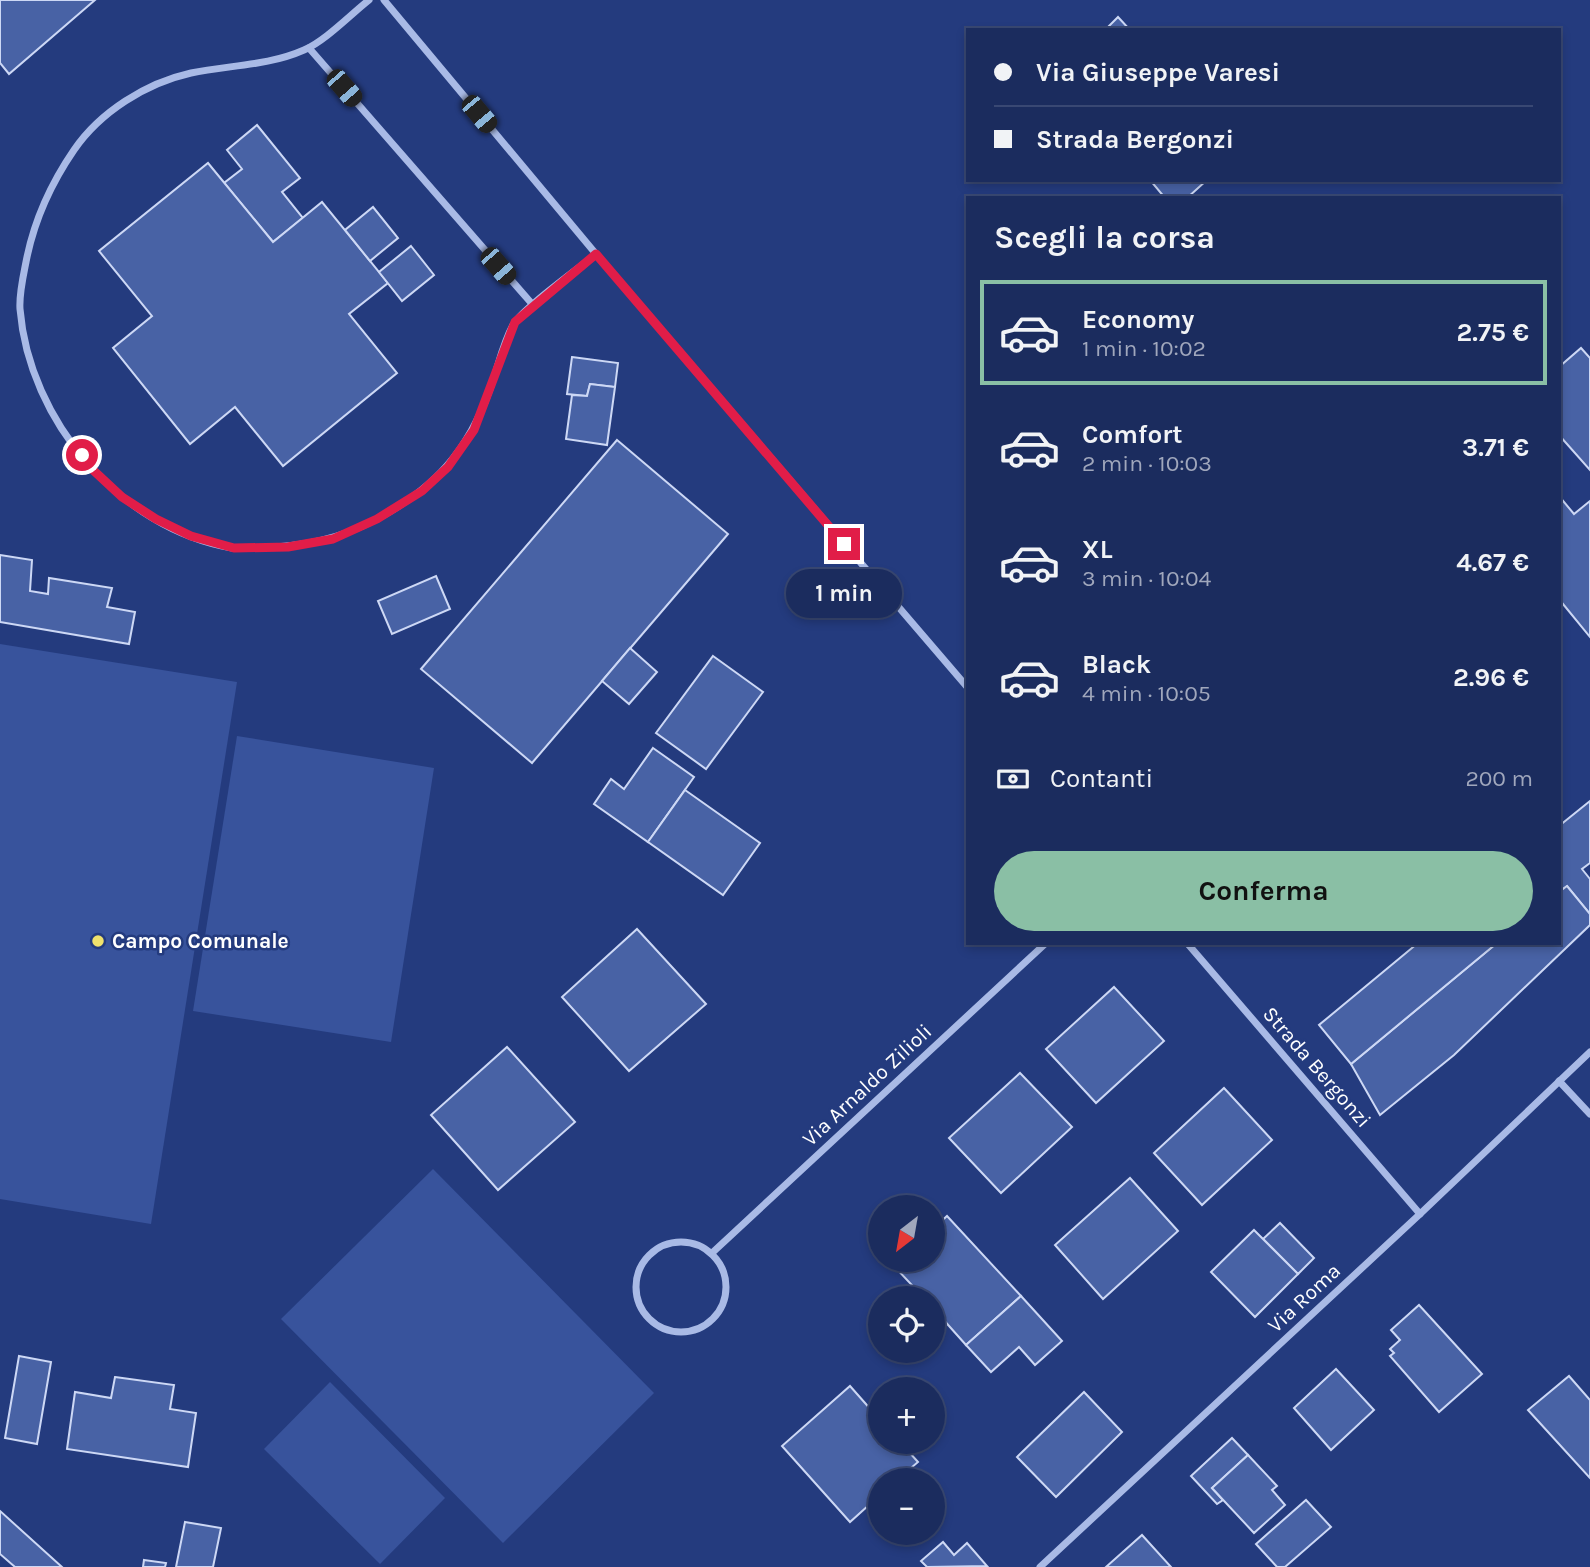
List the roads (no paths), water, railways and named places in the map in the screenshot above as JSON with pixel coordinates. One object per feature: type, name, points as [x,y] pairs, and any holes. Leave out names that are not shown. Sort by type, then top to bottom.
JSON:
[{"type":"street","points":[[369,0],[309,48],[283,58],[190,74],[152,86],[111,110],[77,146],[50,187],[32,230],[23,276],[20,306],[25,341],[38,381],[58,425],[93,470],[122,497],[156,519],[191,536],[234,548],[288,547],[333,539],[377,519],[422,491],[448,467],[474,430],[515,322],[596,254]]},
{"type":"street","points":[[384,0],[596,254],[966,686]]},
{"type":"street","points":[[309,48],[533,305]]},
{"type":"street","name":"Via Arnaldo Zilioli","points":[[712,1253],[1044,945]]},
{"type":"street","name":"Strada Bergonzi","points":[[1189,945],[1420,1214]]},
{"type":"street","name":"Via Roma","points":[[1040,1567],[1590,1052]]},
{"type":"street","points":[[1559,1081],[1590,1114]]},
{"type":"street","points":[[685,1241],[712,1253],[721,1265],[726,1280],[726,1295],[721,1309],[711,1321],[698,1329],[683,1333],[668,1331],[654,1324],[637,1300],[635,1285],[638,1270],[646,1258],[657,1248],[670,1242],[685,1241]]},
{"type":"place","name":"Campo Comunale","points":[[98,941]]}]
